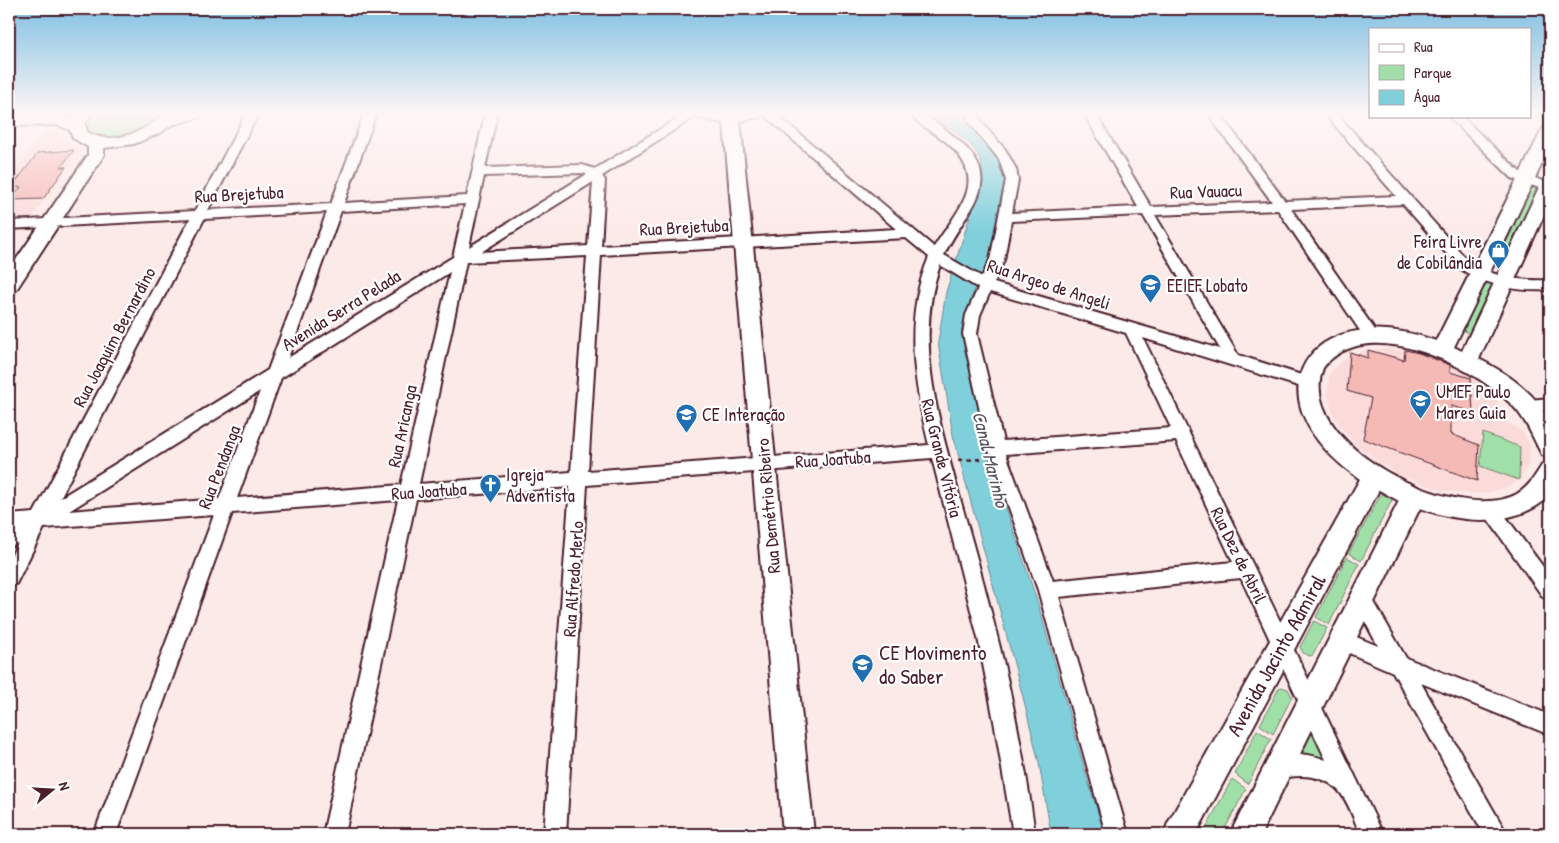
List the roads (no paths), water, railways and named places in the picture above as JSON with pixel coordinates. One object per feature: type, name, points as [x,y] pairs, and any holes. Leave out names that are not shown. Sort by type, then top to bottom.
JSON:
[{"type":"street","points":[[9,285],[96,153]]},
{"type":"street","points":[[94,159],[102,153]]},
{"type":"street","name":"Rua Joaquim Bernardino","points":[[9,578],[232,153]]},
{"type":"street","name":"Rua Pendanga","points":[[105,834],[356,153]]},
{"type":"street","name":"Rua Aricanga","points":[[334,834],[482,153]]},
{"type":"street","name":"Avenida Serra Pelada","points":[[9,539],[629,153]]},
{"type":"street","name":"Rua Demétrio Ribeiro","points":[[735,153],[799,834]]},
{"type":"street","name":"Rua Argeo de Angeli","points":[[815,153],[941,261],[983,284],[1308,383]]},
{"type":"street","name":"Rua Grande Vitória","points":[[964,153],[972,162],[975,183],[970,203],[925,297],[921,335],[924,380],[989,642],[1024,834]]},
{"type":"street","points":[[1003,153],[1010,168],[1012,180],[1006,217],[997,260],[983,284],[973,315],[970,334],[994,454],[1047,590],[1117,834]]},
{"type":"street","points":[[1113,153],[1233,359]]},
{"type":"street","points":[[1243,153],[1282,206],[1372,337]]},
{"type":"street","points":[[1365,153],[1460,261],[1480,274],[1504,283],[1522,286],[1550,285]]},
{"type":"street","points":[[1468,361],[1550,186],[1526,180],[1514,174],[1493,153]]},
{"type":"street","points":[[1442,350],[1539,153]]},
{"type":"street","points":[[478,172],[582,169],[596,174]]},
{"type":"street","name":"Rua Alfredo Merlo","points":[[555,834],[595,250],[599,183],[596,174]]},
{"type":"street","name":"Rua Brejetuba","points":[[9,224],[472,200]]},
{"type":"street","name":"Rua Vauacu","points":[[1006,217],[1406,200]]},
{"type":"street","name":"Rua Brejetuba","points":[[460,259],[909,233]]},
{"type":"street","name":"Rua Dez de Abril","points":[[1132,330],[1372,834]]},
{"type":"street","points":[[1550,448],[1541,427],[1526,405],[1500,381],[1468,361],[1442,350],[1406,340],[1372,337],[1340,344],[1327,350],[1311,370],[1308,383],[1312,408],[1329,436],[1355,463],[1374,476],[1414,496],[1452,507],[1491,510],[1513,506],[1531,498],[1546,483],[1550,472]]},
{"type":"street","points":[[1526,405],[1550,404]]},
{"type":"street","points":[[994,454],[1181,434]]},
{"type":"street","name":"Rua Joatuba","points":[[9,523],[764,464],[944,456]]},
{"type":"street","name":"Avenida Jacinto Admiral","points":[[1179,834],[1374,476]]},
{"type":"street","points":[[1244,834],[1414,496]]},
{"type":"street","points":[[1491,510],[1547,582]]},
{"type":"street","points":[[1047,590],[1246,569]]},
{"type":"street","points":[[1362,599],[1496,834]]},
{"type":"street","points":[[1342,640],[1550,725]]},
{"type":"street","points":[[1277,769],[1299,763],[1312,765],[1338,776],[1350,786]]},
{"type":"water","points":[[976,153],[996,153],[1009,174],[996,245],[974,290],[966,316],[964,331],[972,382],[993,469],[1039,607],[1087,778],[1105,834],[1051,834],[1039,763],[1024,701],[953,435],[938,342],[946,292],[981,181],[982,168]]},
{"type":"place","name":"Feira Livre de Cobilândia","points":[[1498,270]]},
{"type":"place","name":"EEIEF Lobato","points":[[1151,304]]},
{"type":"place","name":"UMEF Paulo Mares Guia","points":[[1420,420]]},
{"type":"place","name":"CE Interação","points":[[686,433]]},
{"type":"place","name":"Igreja Adventista","points":[[490,503]]},
{"type":"place","name":"CE Movimento do Saber","points":[[863,683]]},
{"type":"water label","name":"Canal Marinho","points":[[991,459]]}]
